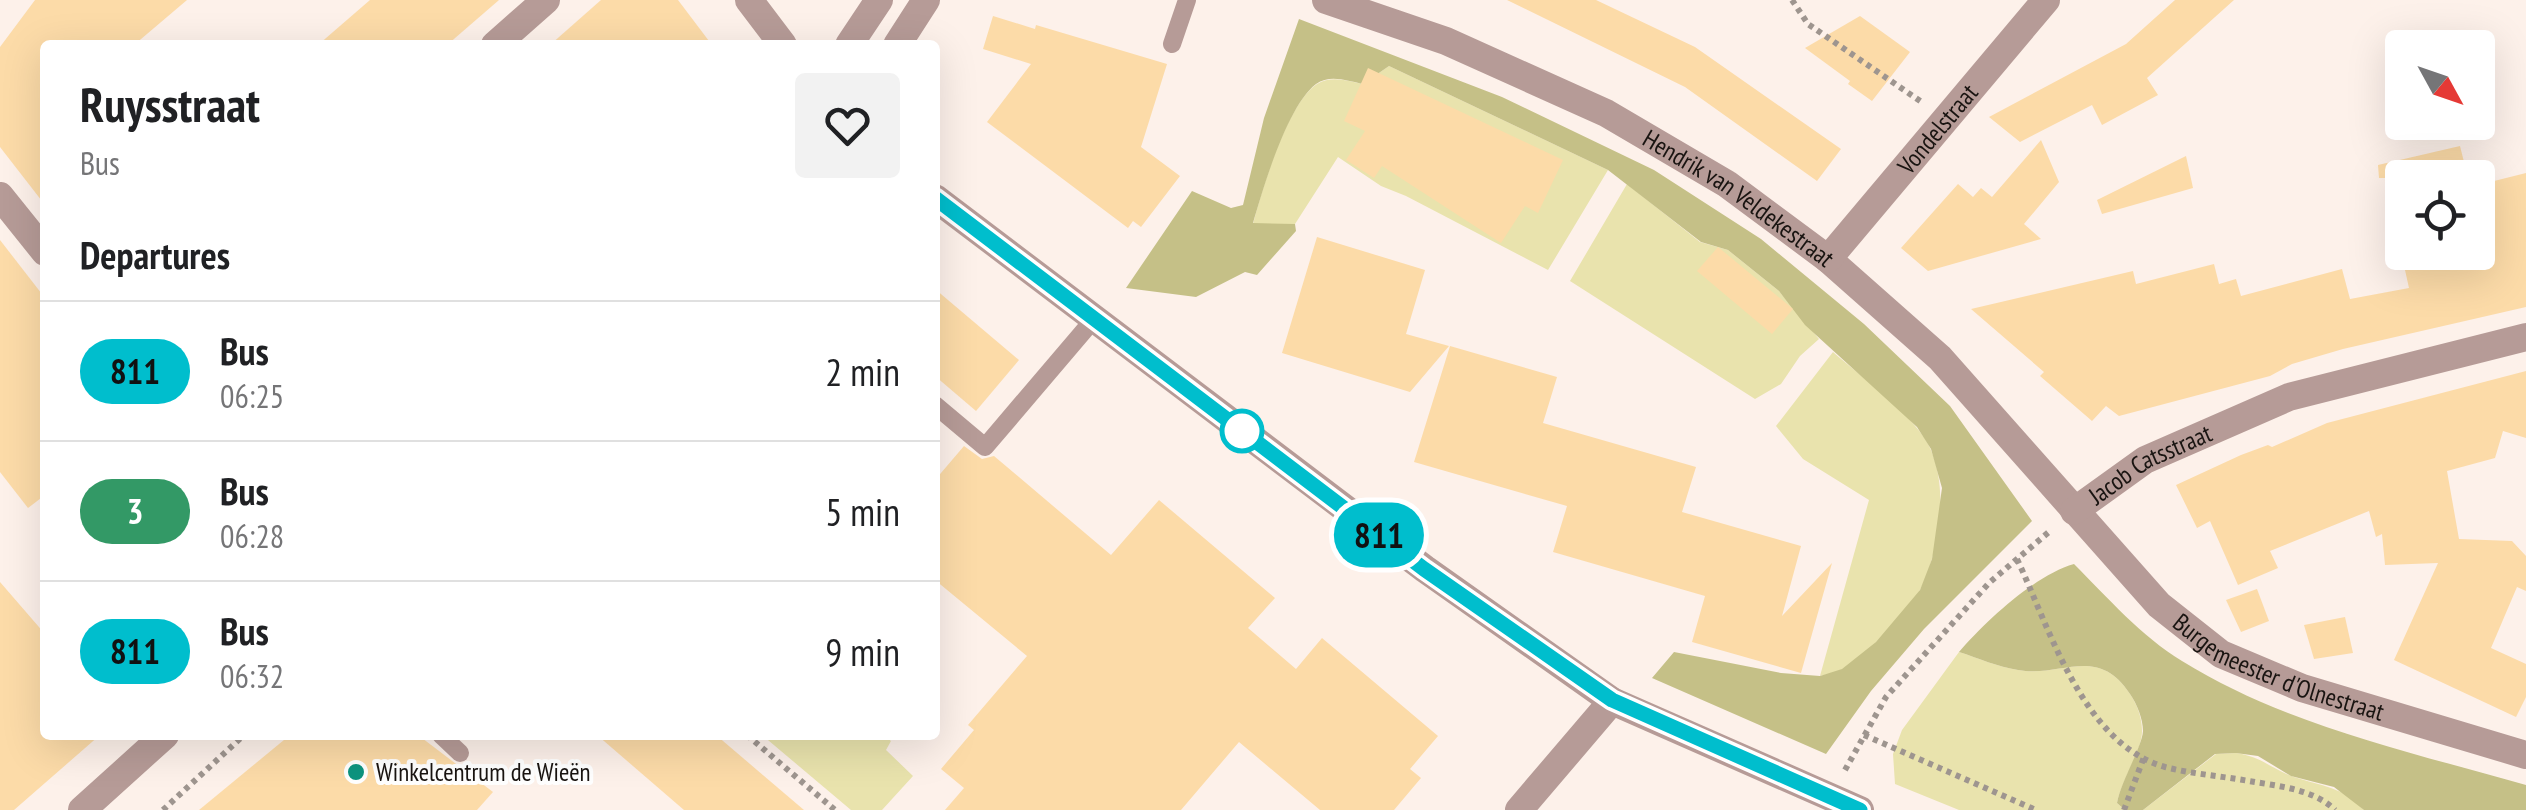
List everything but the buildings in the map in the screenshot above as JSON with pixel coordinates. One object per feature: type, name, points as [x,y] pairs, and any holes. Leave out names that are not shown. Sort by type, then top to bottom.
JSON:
[{"type":"street","points":[[501,40],[546,0]]},
{"type":"street","points":[[749,0],[779,40]]},
{"type":"street","points":[[852,40],[879,0]]},
{"type":"street","points":[[899,40],[926,0]]},
{"type":"street","name":"Hendrik van Veldekestraat","points":[[1326,0],[1446,40],[1606,113],[1727,184],[1828,258],[1940,358],[2074,511]]},
{"type":"street","points":[[2012,0],[2023,27]]},
{"type":"street","name":"Vondelstraat","points":[[1828,258],[2046,0]]},
{"type":"street","points":[[0,196],[40,246]]},
{"type":"street","points":[[940,202],[1424,569],[1612,700],[1827,804],[1860,810]]},
{"type":"street","name":"Jacob Catsstraat","points":[[2074,511],[2144,460],[2289,397],[2526,337]]},
{"type":"street","name":"Burgemeester d'Olnestraat","points":[[2074,511],[2160,606],[2222,654],[2302,688],[2526,755]]},
{"type":"street","points":[[1519,810],[1612,700]]},
{"type":"street","points":[[82,810],[160,740]]},
{"type":"lane","points":[[1172,44],[1187,0]]},
{"type":"lane","points":[[940,409],[985,447],[1094,319]]},
{"type":"lane","points":[[446,740],[460,753]]},
{"type":"path","points":[[1792,0],[1808,24],[1946,118]]},
{"type":"path","name":"Jacob Catsstraat","points":[[2036,810],[1864,735],[1886,696],[1989,583],[2074,511]]},
{"type":"path","points":[[2017,560],[2082,699],[2119,744],[2163,766],[2278,786],[2324,799],[2335,810]]},
{"type":"path","points":[[163,810],[239,740]]},
{"type":"path","points":[[753,740],[835,810]]},
{"type":"path","points":[[2124,810],[2144,758]]},
{"type":"shaded area","points":[[1299,19],[1502,97],[1654,170],[1761,239],[1864,324],[1950,406],[2032,521],[1924,629],[1871,691],[1826,754],[1652,678],[1674,652],[1781,673],[1820,676],[1842,669],[1876,642],[1920,590],[1932,559],[1942,488],[1931,449],[1917,427],[1805,325],[1779,291],[1728,250],[1701,242],[1608,170],[1389,66],[1363,84],[1327,79],[1316,84],[1295,110],[1270,170],[1253,223],[1295,224],[1296,231],[1257,275],[1245,272],[1196,297],[1126,288],[1192,191],[1231,208],[1243,205],[1264,118]]},
{"type":"shaded area","points":[[1389,66],[1608,170],[1548,270],[1381,186],[1338,157],[1295,224],[1253,224],[1277,148],[1306,94],[1328,80],[1363,84]]},
{"type":"shaded area","points":[[1627,184],[1700,242],[1728,250],[1779,291],[1819,339],[1800,356],[1781,384],[1755,399],[1570,281]]},
{"type":"shaded area","points":[[1833,352],[1902,412],[1924,438],[1936,466],[1940,518],[1928,571],[1916,596],[1864,654],[1843,669],[1820,676],[1869,500],[1803,459],[1776,426]]},
{"type":"shaded area","points":[[2074,564],[2153,640],[2222,683],[2263,703],[2350,735],[2526,785],[2526,810],[2364,810],[2334,787],[2291,776],[2258,756],[2236,753],[2215,754],[2143,810],[2125,810],[2117,803],[2143,731],[2135,702],[2118,679],[2092,667],[2018,670],[1959,652],[1997,613],[2028,589]]},
{"type":"shaded area","points":[[1959,652],[2018,670],[2092,667],[2118,679],[2135,702],[2142,725],[2139,746],[2117,803],[2125,810],[1959,810],[1895,784],[1893,754],[1902,730]]},
{"type":"shaded area","points":[[768,740],[891,741],[886,750],[913,776],[882,810],[851,810]]},
{"type":"shaded area","points":[[2236,753],[2340,792],[2364,810],[2143,810],[2216,754]]},
{"type":"bus line","name":"811","points":[[940,202],[1424,569],[1612,700],[1860,810]]},
{"type":"place","name":"Winkelcentrum de Wieën","points":[[356,772]]}]
